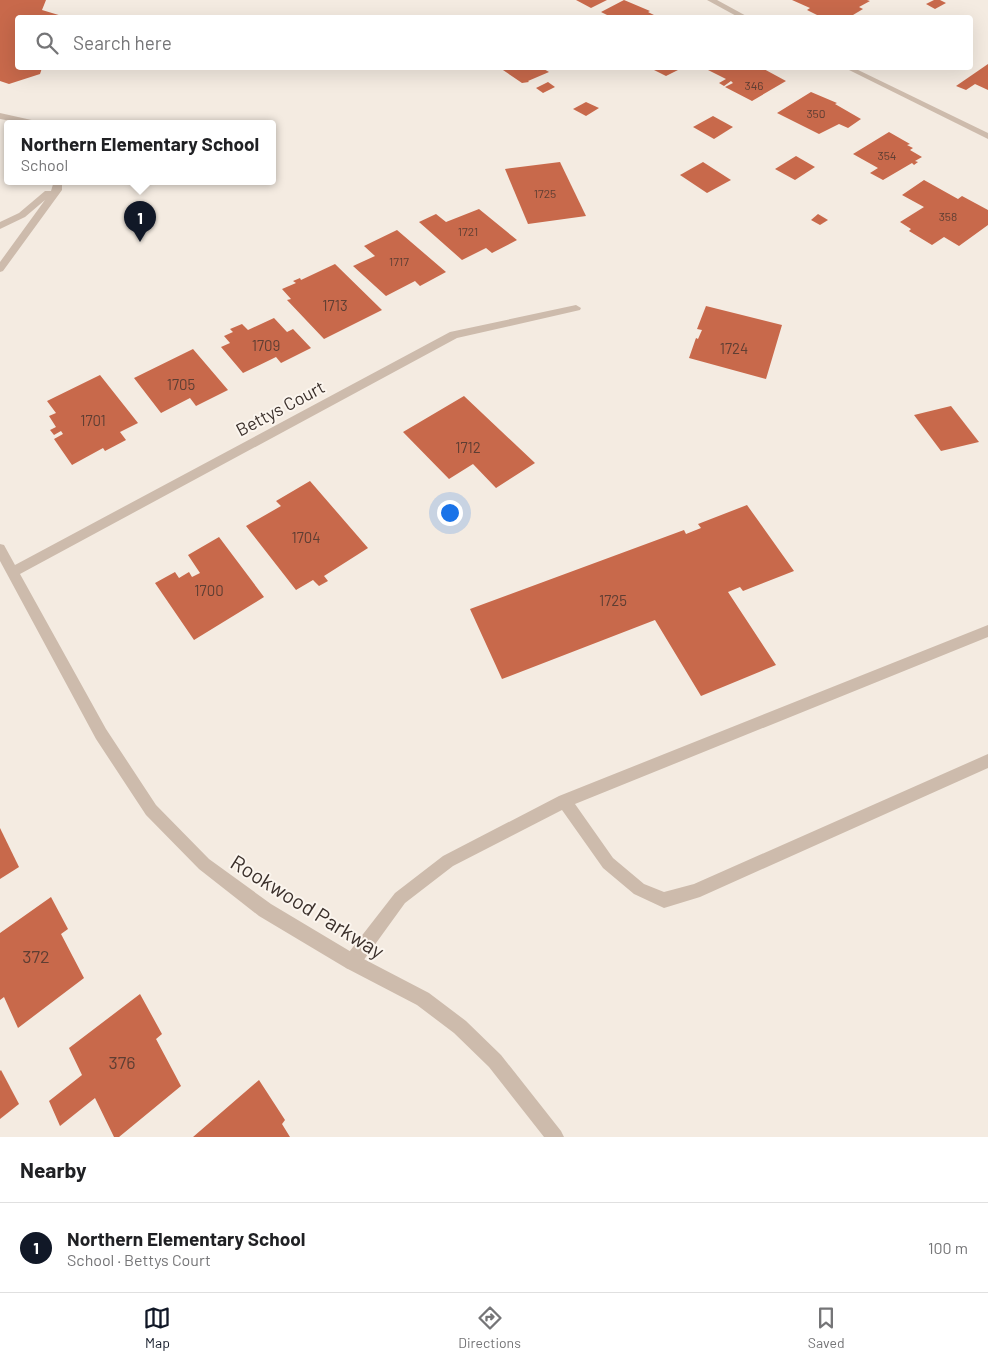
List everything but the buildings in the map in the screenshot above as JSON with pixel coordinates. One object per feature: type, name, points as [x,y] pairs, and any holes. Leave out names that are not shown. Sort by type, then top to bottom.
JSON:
[{"type":"street","points":[[711,0],[741,15]]},
{"type":"street","points":[[853,70],[988,136]]},
{"type":"street","points":[[0,116],[19,120]]},
{"type":"street","points":[[0,226],[22,215],[38,203],[55,185]]},
{"type":"street","points":[[0,269],[57,190],[58,185]]},
{"type":"street","name":"Bettys Court","points":[[13,572],[454,335],[576,308]]},
{"type":"street","name":"Rookwood Parkway","points":[[0,548],[102,734],[151,810],[204,864],[265,910],[352,962],[423,999],[460,1027],[495,1061],[555,1137]]},
{"type":"street","points":[[352,962],[400,898],[448,861],[564,801],[988,631]]},
{"type":"street","points":[[564,801],[608,863],[639,889],[664,900],[695,892],[988,761]]},
{"type":"place","name":"Northern Elementary School","points":[[140,242]]}]
